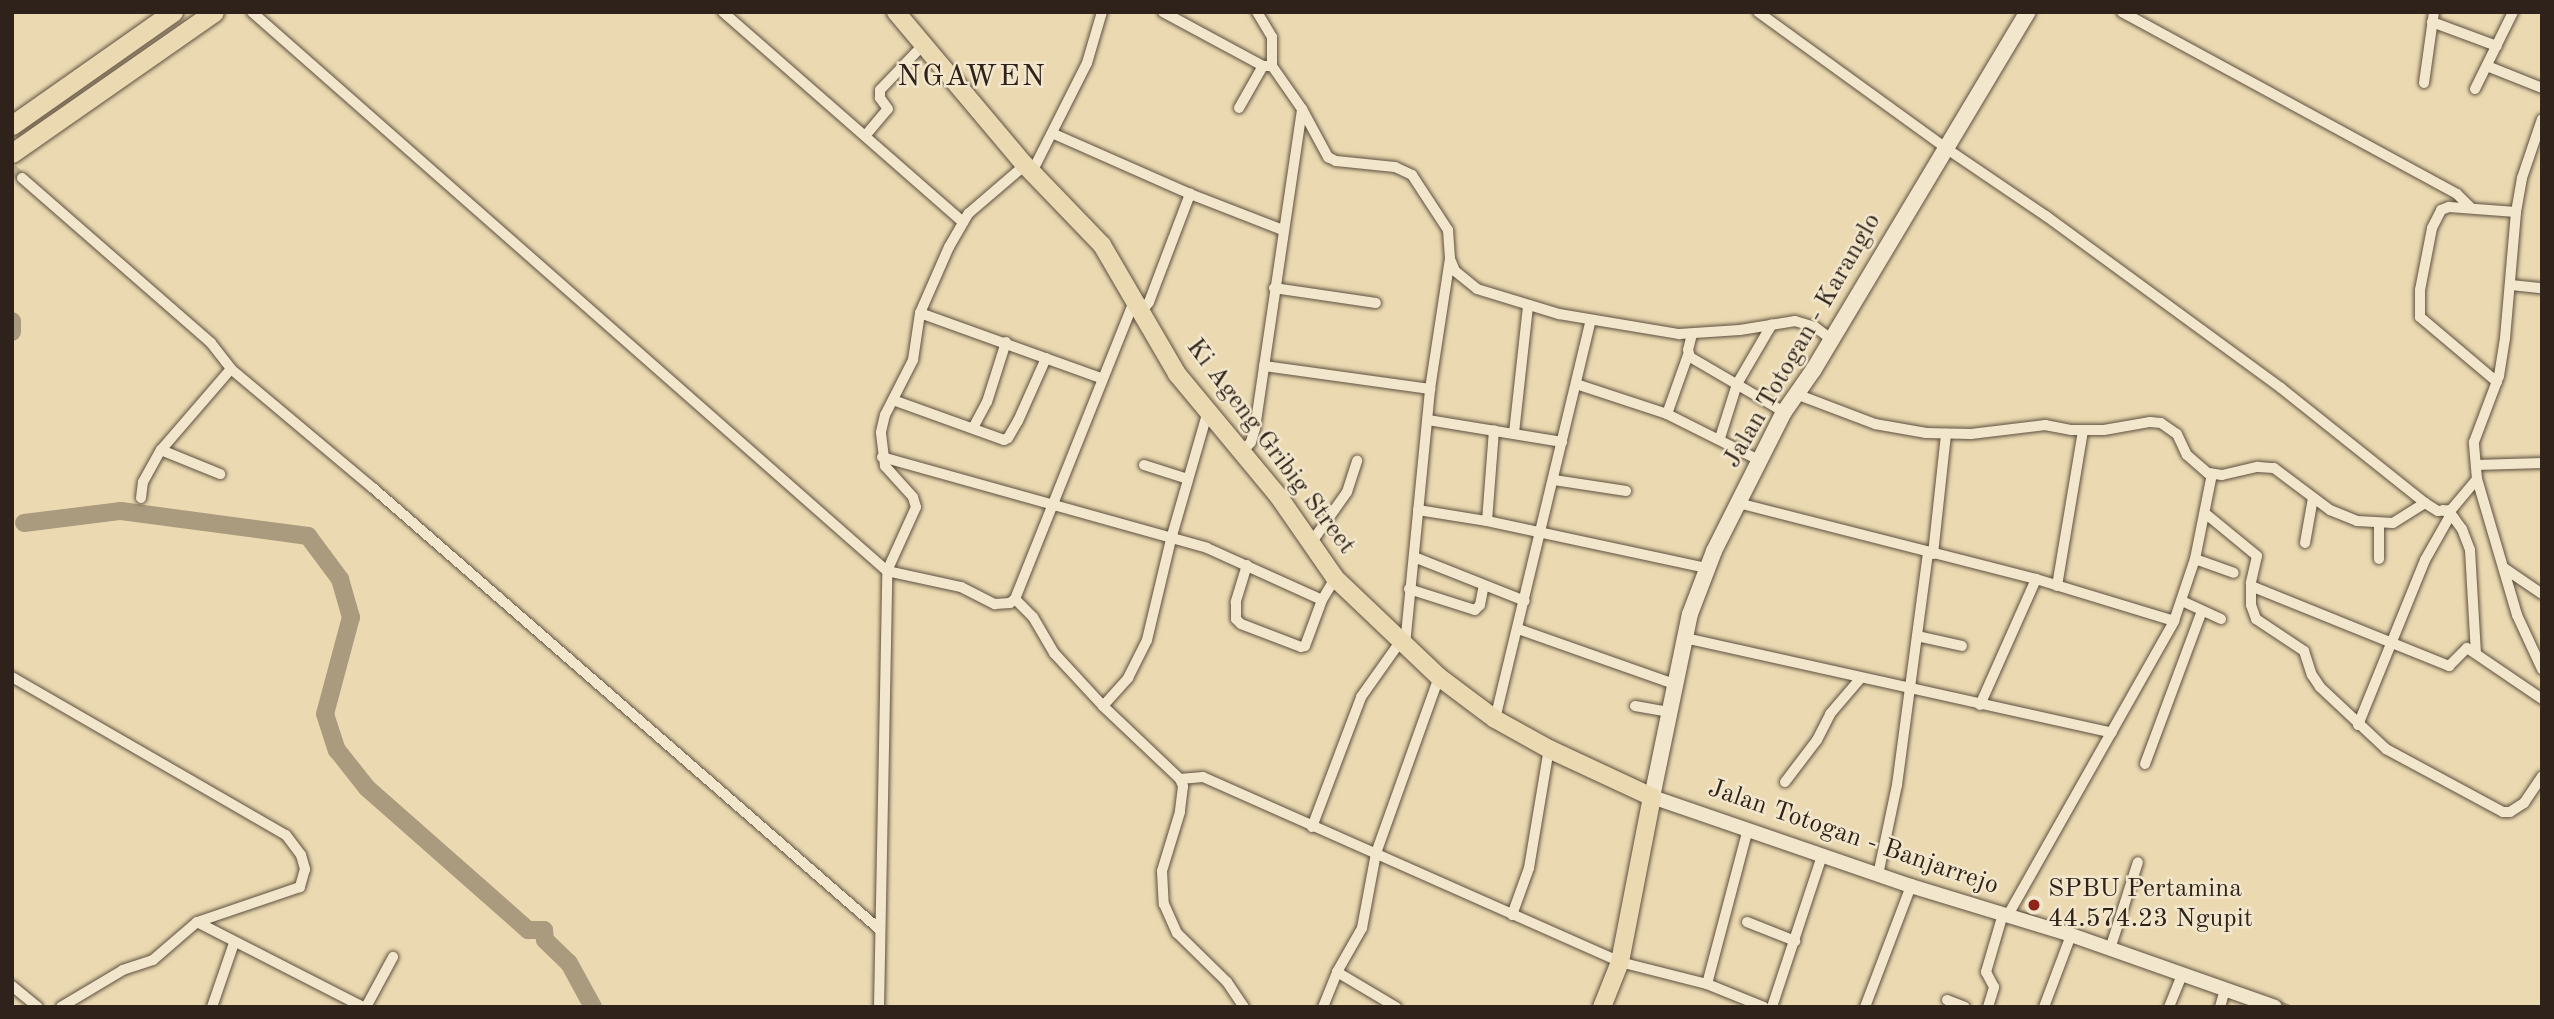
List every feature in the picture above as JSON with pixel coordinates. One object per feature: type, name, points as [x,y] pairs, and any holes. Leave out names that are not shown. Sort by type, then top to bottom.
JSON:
[{"type":"highway","points":[[12,125],[173,12]]},
{"type":"highway","points":[[12,153],[214,12]]},
{"type":"main road","name":"Ki Ageng Gribig Street","points":[[896,12],[1028,169],[1102,245],[1177,374],[1207,414],[1242,452],[1335,578],[1439,677],[1495,719],[1549,749],[1653,797]]},
{"type":"main road","name":"Jalan Totogan - Karanglo","points":[[1653,797],[1668,712],[1697,589],[1738,503],[1784,412],[1947,149],[2028,12]]},
{"type":"main road","points":[[1602,1007],[1620,962],[1653,797]]},
{"type":"street","points":[[252,12],[887,571],[961,587],[995,604],[1010,603],[1015,599],[1038,546],[1101,378],[1138,305],[1149,302],[1191,194]]},
{"type":"street","points":[[723,12],[963,222]]},
{"type":"street","points":[[879,1007],[878,929],[887,571],[916,507],[913,498],[885,466],[882,457],[882,425],[913,360],[920,313],[963,222],[1028,169],[1054,134],[1087,63],[1102,12]]},
{"type":"street","points":[[1163,12],[1267,66],[1302,109],[1328,157],[1336,162],[1395,167],[1412,175],[1448,230],[1450,259],[1430,389],[1403,644],[1361,696],[1312,827]]},
{"type":"street","points":[[1239,108],[1267,66],[1272,37],[1257,12]]},
{"type":"street","points":[[1758,12],[1947,149],[2046,216],[2270,380],[2425,503],[2438,511],[2447,512],[2462,529],[2470,550],[2476,653]]},
{"type":"street","points":[[2122,12],[2457,194],[2471,208]]},
{"type":"street","points":[[2475,89],[2513,12]]},
{"type":"street","points":[[2424,83],[2433,17],[2497,46]]},
{"type":"street","points":[[865,136],[888,109],[880,98],[880,90],[922,46]]},
{"type":"street","points":[[2487,66],[2542,88]]},
{"type":"street","points":[[1242,452],[1251,442],[1255,428],[1302,109]]},
{"type":"street","points":[[2542,119],[2522,178],[2515,212],[2511,285],[2497,383],[2474,442],[2477,479],[2517,615],[2542,669]]},
{"type":"street","points":[[1054,134],[1191,194],[1283,230]]},
{"type":"street","points":[[22,178],[211,343],[231,369],[383,497],[878,929]]},
{"type":"street","points":[[2497,383],[2426,324],[2418,313],[2432,228],[2437,215],[2449,207],[2515,212]]},
{"type":"street","points":[[1450,259],[1463,279],[1477,289],[1528,306],[1591,320],[1692,334],[1802,322],[1831,339]]},
{"type":"street","points":[[2511,285],[2542,288]]},
{"type":"street","points":[[1274,288],[1376,303]]},
{"type":"street","points":[[1514,433],[1528,306]]},
{"type":"street","points":[[920,313],[1101,378]]},
{"type":"street","points":[[1495,719],[1591,320]]},
{"type":"street","points":[[1720,438],[1737,384],[1772,324]]},
{"type":"street","points":[[1667,414],[1688,355],[1692,334]]},
{"type":"street","points":[[973,428],[987,402],[1006,342]]},
{"type":"street","points":[[1688,355],[1784,412]]},
{"type":"street","points":[[893,400],[973,428],[997,440],[1009,438],[1046,358]]},
{"type":"street","points":[[1264,366],[1430,389]]},
{"type":"street","points":[[141,498],[143,482],[161,450],[231,369]]},
{"type":"street","points":[[1576,384],[1667,414],[1720,438],[1759,460]]},
{"type":"street","points":[[1796,394],[1892,428],[1946,434],[2045,425],[2083,431],[2161,423],[2178,434],[2195,463],[2212,474],[2269,467],[2349,519],[2379,524],[2399,520],[2425,503]]},
{"type":"street","points":[[1104,706],[1128,678],[1147,640],[1171,540],[1207,414]]},
{"type":"street","points":[[1428,420],[1562,442]]},
{"type":"street","points":[[1487,522],[1494,430]]},
{"type":"street","points":[[2057,586],[2083,431]]},
{"type":"street","points":[[1878,875],[1897,785],[1946,434]]},
{"type":"street","points":[[161,450],[220,474]]},
{"type":"street","points":[[882,457],[1207,548],[1322,600]]},
{"type":"street","points":[[1311,543],[1348,492],[1357,461]]},
{"type":"street","points":[[2476,465],[2542,463]]},
{"type":"street","points":[[1144,465],[1188,479]]},
{"type":"street","points":[[1988,1007],[1994,987],[1986,972],[2005,914],[2112,733],[2174,621],[2195,559],[2212,474]]},
{"type":"street","points":[[2358,725],[2447,512],[2477,479]]},
{"type":"street","points":[[1553,480],[1626,491]]},
{"type":"street","points":[[2305,543],[2313,498]]},
{"type":"street","points":[[1738,503],[2036,579],[2174,621]]},
{"type":"street","points":[[1418,510],[1707,568]]},
{"type":"street","points":[[2206,514],[2257,556],[2251,586],[2251,605],[2256,619],[2304,651],[2316,681],[2358,725],[2386,749],[2503,812],[2510,812],[2524,803],[2542,776]]},
{"type":"street","points":[[2379,524],[2379,559]]},
{"type":"street","points":[[1414,557],[1525,601]]},
{"type":"street","points":[[2195,559],[2234,573]]},
{"type":"street","points":[[1247,565],[1235,612],[1241,624],[1305,646],[1322,600],[1335,578]]},
{"type":"street","points":[[2504,568],[2542,594]]},
{"type":"street","points":[[1980,705],[2036,579]]},
{"type":"street","points":[[1409,589],[1475,610],[1480,605],[1484,585]]},
{"type":"street","points":[[2251,586],[2448,666],[2464,649],[2476,653],[2542,699]]},
{"type":"street","points":[[1015,599],[1032,617],[1054,653],[1104,706],[1180,779],[1183,786],[1180,812],[1161,871],[1164,904],[1177,933],[1221,976],[1244,1007]]},
{"type":"street","points":[[2182,601],[2221,619]]},
{"type":"street","points":[[2145,764],[2202,611]]},
{"type":"street","points":[[1518,629],[1674,684]]},
{"type":"street","points":[[1917,636],[1962,646]]},
{"type":"street","points":[[1685,638],[2112,733]]},
{"type":"street","points":[[12,677],[197,781],[291,840],[305,869],[300,887],[197,922],[153,960],[123,970],[61,1007]]},
{"type":"street","points":[[1322,1007],[1336,972],[1362,928],[1376,853],[1439,677]]},
{"type":"street","points":[[1785,782],[1817,740],[1830,714],[1860,679]]},
{"type":"street","points":[[1635,706],[1668,712]]},
{"type":"street","points":[[1512,915],[1529,868],[1549,749]]},
{"type":"street","points":[[1180,779],[1203,777],[1620,962],[1707,984],[1764,1007]]},
{"type":"street","name":"Jalan Totogan - Banjarrejo","points":[[1653,797],[1911,886],[2071,935],[2275,1007]]},
{"type":"street","points":[[1707,984],[1748,829]]},
{"type":"street","points":[[1772,1007],[1822,856]]},
{"type":"street","points":[[2110,949],[2138,862]]},
{"type":"street","points":[[1865,1007],[1911,886]]},
{"type":"street","points":[[197,922],[365,1007],[393,957]]},
{"type":"street","points":[[1747,922],[1795,941]]},
{"type":"street","points":[[2044,1007],[2071,935]]},
{"type":"street","points":[[212,1007],[234,943]]},
{"type":"street","points":[[1336,972],[1395,1007]]},
{"type":"street","points":[[2169,1007],[2182,975]]},
{"type":"street","points":[[12,986],[38,1007]]},
{"type":"street","points":[[2220,1007],[2225,990]]},
{"type":"street","points":[[1947,1000],[1965,1007]]},
{"type":"waterway","points":[[12,321],[12,332]]},
{"type":"waterway","points":[[24,523],[121,511],[308,536],[340,579],[351,617],[325,714],[337,750],[367,788],[528,930],[544,930],[545,940],[569,963],[593,1007]]},
{"type":"waterway","points":[[2021,912],[2036,917]]},
{"type":"waterway","points":[[2277,1001],[2293,1007]]},
{"type":"tunnel","points":[[12,169],[22,178]]},
{"type":"place","name":"SPBU Pertamina 44.574.23 Ngupit","points":[[2034,905]]},
{"type":"district","name":"NGAWEN","points":[[972,77]]}]
